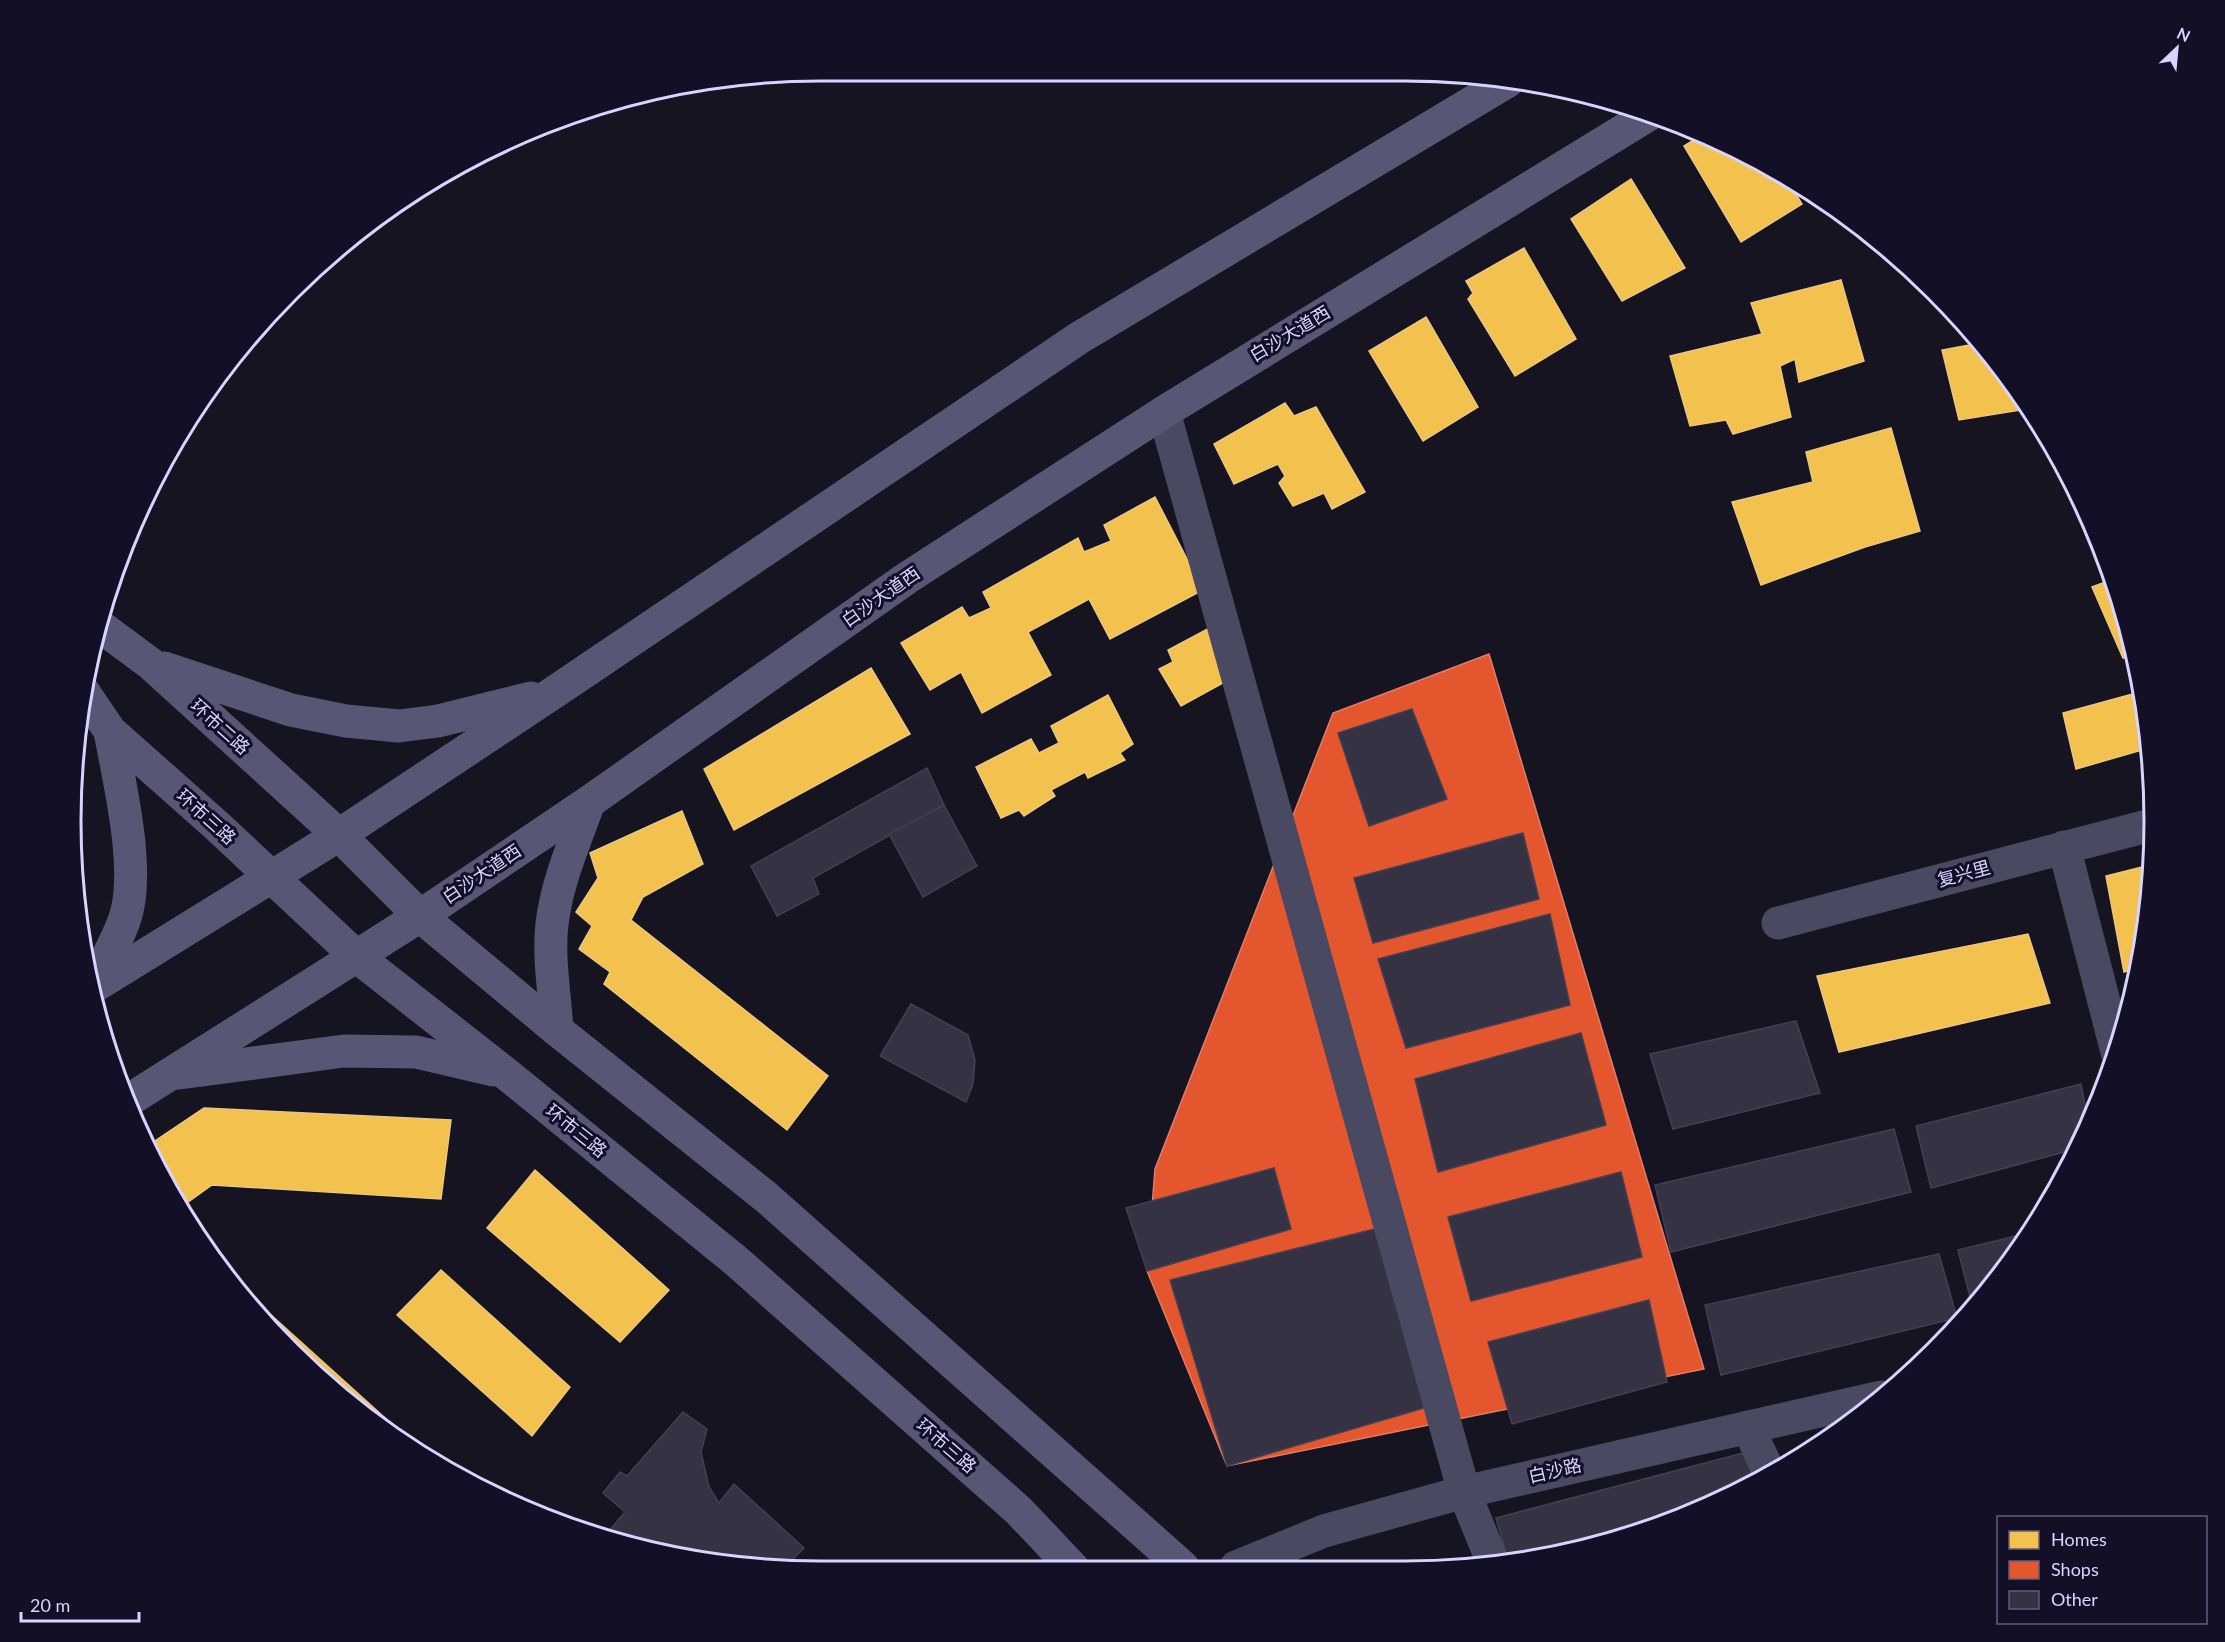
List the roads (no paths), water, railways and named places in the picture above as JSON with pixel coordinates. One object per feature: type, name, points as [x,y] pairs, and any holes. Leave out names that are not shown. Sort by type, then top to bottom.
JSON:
[{"type":"main road","points":[[99,982],[339,835],[1079,338],[1498,87]]},
{"type":"main road","name":"白沙大道西","points":[[134,1096],[420,916],[590,802],[907,578],[1164,412],[1641,120]]},
{"type":"main road","name":"环市二路","points":[[106,630],[151,664],[339,835]]},
{"type":"main road","points":[[151,664],[291,710],[346,722],[399,726],[438,721],[556,691]]},
{"type":"main road","name":"环市三路","points":[[91,702],[110,731],[216,825],[356,956],[504,1072],[735,1260],[1019,1511],[1066,1561]]},
{"type":"main road","points":[[98,977],[125,920],[132,875],[125,815],[110,731]]},
{"type":"main road","points":[[557,1030],[552,925],[562,877],[590,802]]},
{"type":"main road","points":[[339,835],[420,916],[557,1030],[766,1197],[1176,1561]]},
{"type":"main road","points":[[166,1075],[344,1051],[416,1052],[504,1072]]},
{"type":"street","points":[[1164,412],[1464,1492],[1490,1556]]},
{"type":"street","name":"复兴里","points":[[1778,924],[2144,827]]},
{"type":"street","points":[[2064,847],[2112,1034]]},
{"type":"street","name":"白沙路","points":[[1251,1561],[1324,1531],[1464,1492],[1863,1401]]},
{"type":"street","points":[[1748,1426],[1766,1466]]}]
